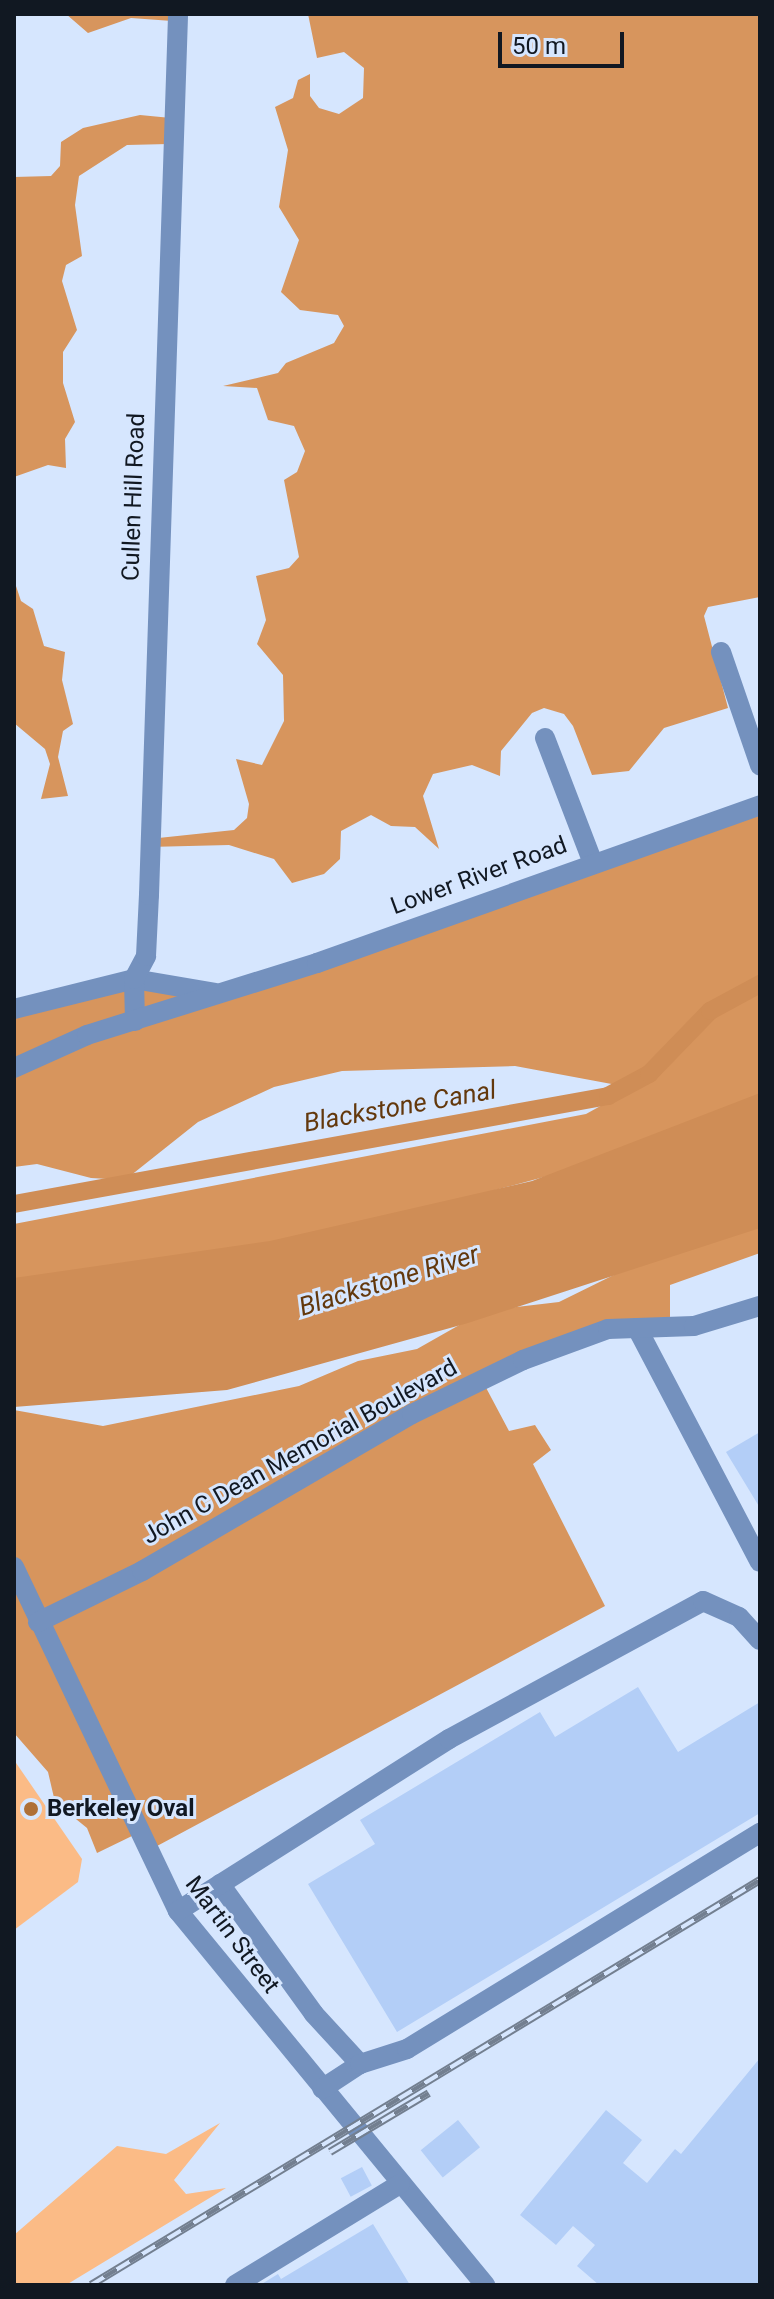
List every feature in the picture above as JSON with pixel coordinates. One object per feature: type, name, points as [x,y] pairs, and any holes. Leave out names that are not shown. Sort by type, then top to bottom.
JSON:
[{"type":"street","name":"Cullen Hill Road","points":[[134,979],[146,956],[148,926],[178,14]]},
{"type":"street","points":[[721,652],[760,765]]},
{"type":"street","points":[[545,738],[593,863]]},
{"type":"street","name":"Lower River Road","points":[[14,1068],[135,1021],[317,963],[760,805]]},
{"type":"street","name":"Lower River Road","points":[[14,1009],[134,979],[215,993]]},
{"type":"street","points":[[134,979],[135,1021]]},
{"type":"street","name":"John C Dean Memorial Boulevard","points":[[38,1622],[142,1571],[457,1392],[578,1338],[637,1328],[694,1326],[760,1306]]},
{"type":"street","points":[[637,1328],[760,1562]]},
{"type":"street","name":"Martin Street","points":[[14,1567],[178,1911],[485,2285]]},
{"type":"street","points":[[178,1911],[449,1739],[703,1601],[739,1617],[760,1640]]},
{"type":"street","points":[[322,2089],[360,2064],[407,2049],[760,1833]]},
{"type":"street","points":[[220,1884],[314,2014],[360,2064]]},
{"type":"street","points":[[235,2285],[400,2184]]},
{"type":"shaded area","points":[[66,14],[175,14],[172,21],[131,18],[88,33]]},
{"type":"shaded area","points":[[308,14],[760,14],[760,597],[708,607],[704,616],[728,708],[664,728],[629,771],[592,775],[573,726],[564,714],[544,708],[532,713],[501,751],[500,776],[472,765],[433,774],[423,796],[439,849],[415,827],[391,826],[371,815],[341,831],[340,859],[324,874],[292,883],[274,859],[229,845],[148,847],[149,839],[234,830],[247,818],[249,804],[236,759],[262,765],[284,721],[283,675],[257,644],[266,620],[256,576],[289,568],[299,557],[284,480],[297,472],[305,451],[294,426],[268,420],[257,388],[223,386],[278,373],[286,363],[334,343],[344,326],[338,315],[300,310],[281,292],[299,240],[279,207],[288,150],[275,107],[293,98],[298,80],[310,74],[310,96],[319,108],[339,114],[363,98],[364,68],[344,52],[317,58]]},
{"type":"shaded area","points":[[140,115],[171,118],[168,144],[127,145],[79,176],[75,205],[82,256],[66,265],[62,281],[77,330],[63,352],[63,383],[75,422],[65,439],[66,468],[48,465],[14,477],[14,177],[51,176],[60,166],[61,142],[83,128]]},
{"type":"shaded area","points":[[14,580],[21,601],[33,609],[44,646],[65,652],[62,680],[73,724],[63,731],[58,757],[68,796],[41,799],[50,764],[45,749],[14,723]]},
{"type":"shaded area","points":[[760,804],[760,1101],[625,1155],[248,1257],[14,1282],[14,1224],[586,1114],[615,1098],[617,1085],[515,1066],[342,1071],[274,1087],[198,1122],[125,1180],[91,1178],[37,1164],[14,1167],[14,1014],[139,987],[206,992]]},
{"type":"shaded area","points":[[760,1218],[760,1253],[670,1285],[670,1323],[640,1323],[483,1382],[509,1431],[535,1425],[551,1450],[533,1464],[605,1606],[144,1853],[132,1836],[97,1853],[87,1828],[55,1802],[48,1772],[14,1733],[14,1410],[103,1426],[299,1386],[358,1361],[417,1349],[484,1311],[559,1302],[632,1266]]},
{"type":"shaded area","name":"Berkeley Oval","points":[[14,1760],[82,1859],[78,1882],[14,1930]]},
{"type":"shaded area","points":[[220,2123],[174,2180],[186,2194],[226,2188],[66,2285],[14,2285],[14,2235],[117,2146],[166,2154]]},
{"type":"water","name":"Blackstone River","points":[[760,1093],[760,1228],[468,1323],[227,1390],[14,1407],[14,1278],[270,1241],[532,1181]]},
{"type":"building","points":[[760,1432],[760,1508],[726,1452]]},
{"type":"building","points":[[638,1687],[678,1752],[760,1702],[760,1813],[397,2032],[308,1884],[375,1844],[360,1820],[540,1712],[555,1737]]},
{"type":"building","points":[[760,2058],[760,2285],[599,2285],[577,2266],[595,2245],[573,2226],[556,2245],[520,2215],[606,2110],[642,2140],[623,2163],[647,2183],[675,2149],[681,2154]]},
{"type":"building","points":[[458,2120],[480,2147],[443,2177],[421,2150]]},
{"type":"building","points":[[362,2167],[372,2186],[351,2197],[341,2178]]},
{"type":"building","points":[[373,2224],[410,2285],[260,2285],[278,2274],[281,2279]]},
{"type":"waterway","name":"Blackstone Canal","points":[[14,1204],[608,1096],[649,1074],[710,1011],[760,984]]},
{"type":"railway","points":[[91,2285],[760,1880]]},
{"type":"railway","points":[[330,2152],[429,2093]]},
{"type":"place","name":"Berkeley Oval","points":[[31,1809]]}]
